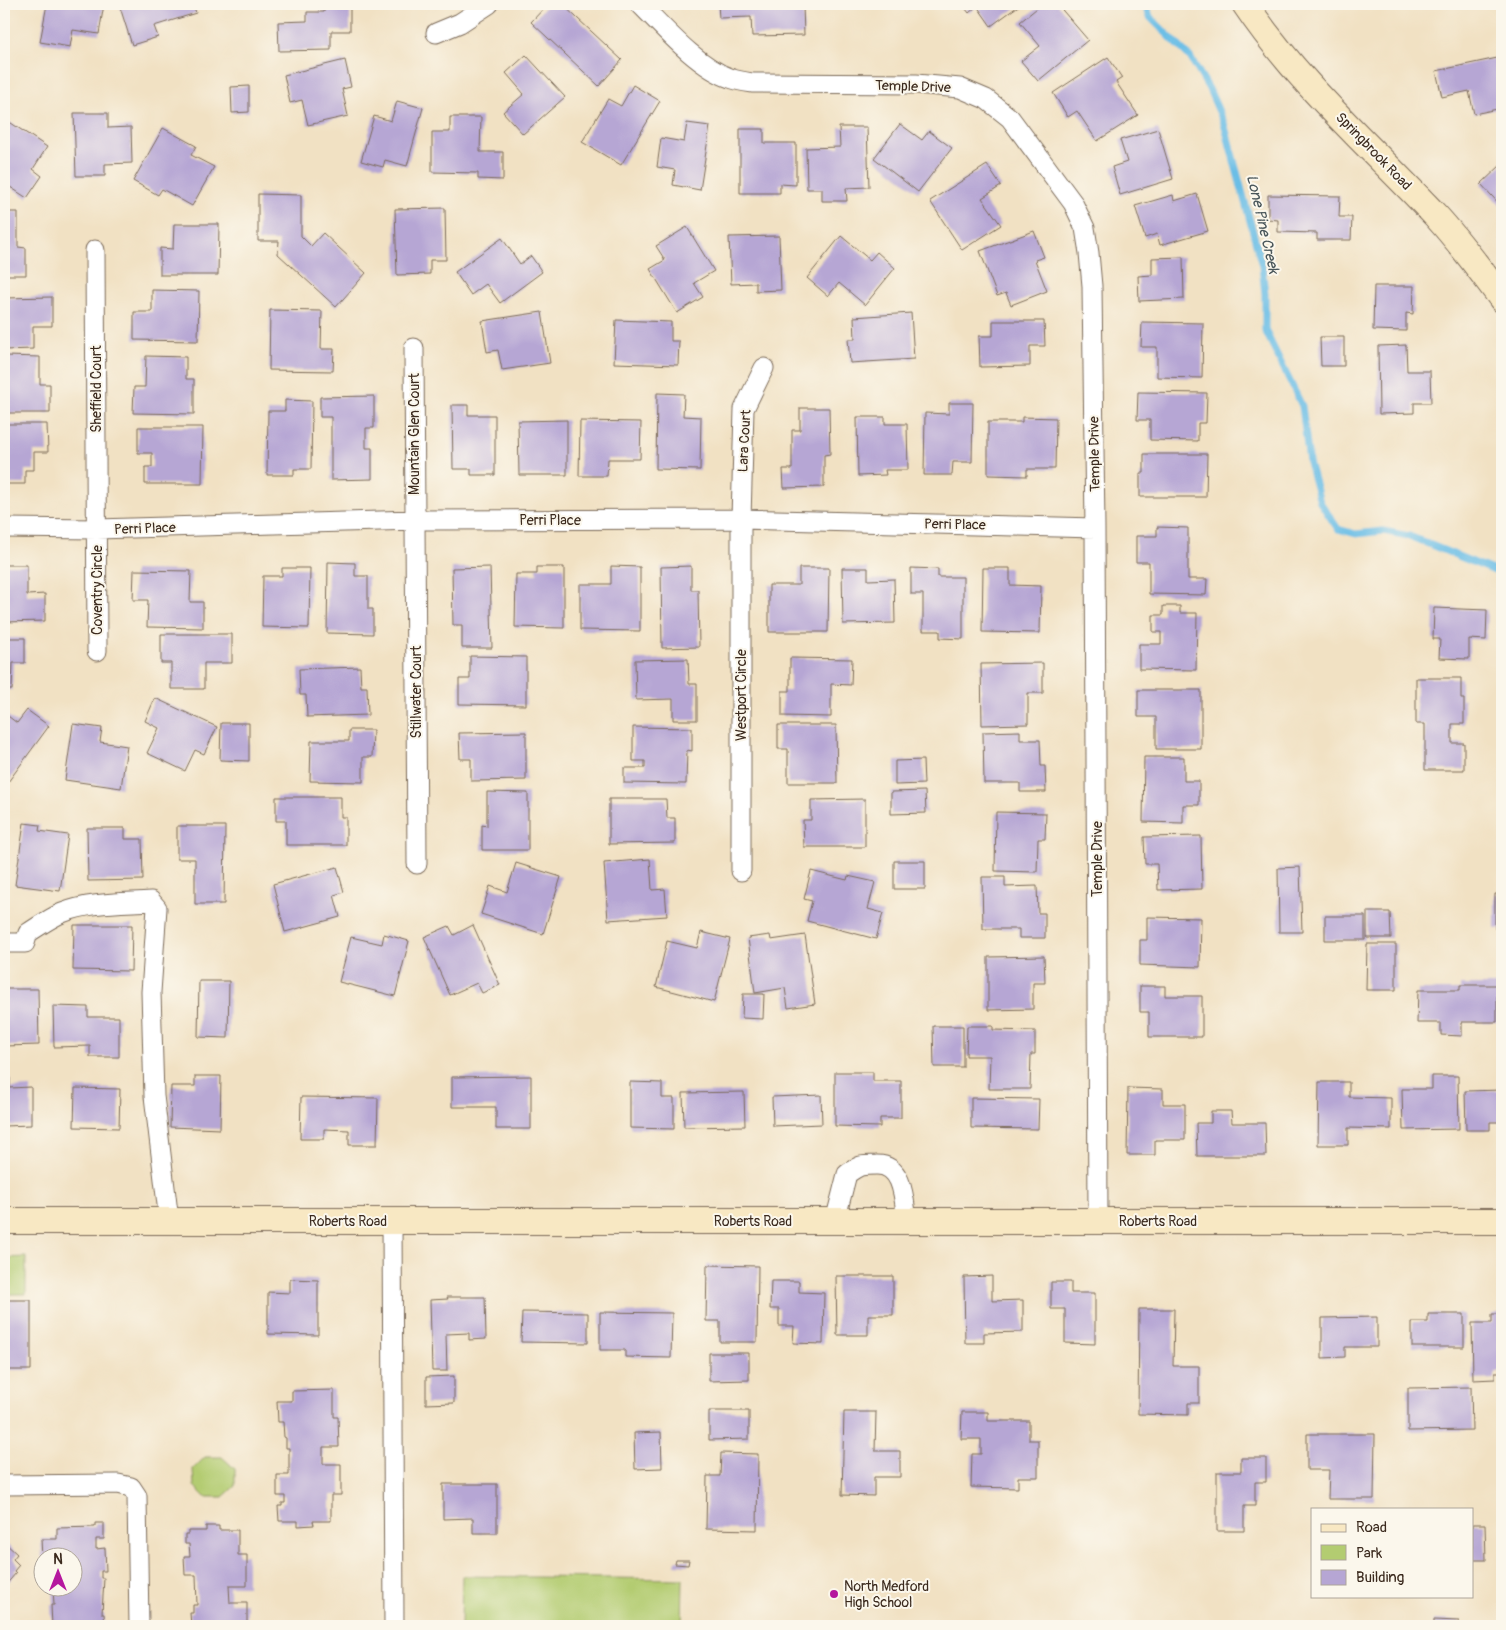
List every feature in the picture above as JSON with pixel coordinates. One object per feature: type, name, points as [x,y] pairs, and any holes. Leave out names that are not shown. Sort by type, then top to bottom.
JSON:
[{"type":"street","points":[[436,33],[460,24],[489,4]]},
{"type":"street","name":"Temple Drive","points":[[640,4],[707,67],[730,78],[754,83],[916,84],[960,88],[986,99],[1010,118],[1073,203],[1085,228],[1092,286],[1096,528],[1098,1221]]},
{"type":"street","name":"Springbrook Road","points":[[1245,4],[1285,58],[1436,217],[1470,256],[1502,299]]},
{"type":"street","name":"Sheffield Court","points":[[95,250],[97,529]]},
{"type":"street","name":"Mountain Glen Court","points":[[414,348],[414,520]]},
{"type":"street","name":"Lara Court","points":[[741,519],[744,409],[764,368]]},
{"type":"street","name":"Perri Place","points":[[4,528],[97,529],[414,520],[741,519],[1096,528]]},
{"type":"street","name":"Westport Circle","points":[[741,519],[741,871]]},
{"type":"street","name":"Stillwater Court","points":[[414,520],[417,864]]},
{"type":"street","name":"Coventry Circle","points":[[97,529],[97,651]]},
{"type":"street","points":[[4,943],[25,943],[28,933],[63,913],[88,907],[151,901],[157,908],[151,992],[154,1096],[170,1221]]},
{"type":"street","points":[[835,1221],[847,1174],[860,1165],[882,1164],[896,1172],[902,1188],[907,1221]]},
{"type":"street","name":"Roberts Road","points":[[4,1221],[1502,1221]]},
{"type":"street","points":[[392,1221],[394,1626]]},
{"type":"street","points":[[4,1484],[118,1484],[131,1487],[137,1496],[139,1626]]},
{"type":"green space","points":[[26,1257],[26,1294],[4,1294],[4,1258]]},
{"type":"green space","points":[[205,1457],[222,1457],[235,1469],[235,1486],[223,1497],[205,1497],[194,1486],[193,1469]]},
{"type":"green space","points":[[462,1576],[683,1579],[682,1626],[461,1626]]},
{"type":"building","points":[[47,4],[104,4],[99,34],[73,30],[70,47],[40,42]]},
{"type":"building","points":[[119,4],[193,4],[196,13],[154,26],[158,37],[132,45]]},
{"type":"building","points":[[548,4],[562,4],[622,60],[599,86],[531,22]]},
{"type":"building","points":[[718,4],[803,5],[804,35],[752,36],[751,17],[719,18]]},
{"type":"building","points":[[962,4],[1021,4],[991,26],[977,6],[969,13]]},
{"type":"building","points":[[1042,4],[1057,4],[1088,40],[1038,81],[1021,61],[1040,46],[1020,22]]},
{"type":"building","points":[[350,5],[350,31],[331,31],[331,50],[279,51],[278,22],[307,21],[307,12],[324,12],[324,6]]},
{"type":"building","points":[[526,55],[565,97],[523,134],[503,112],[524,94],[506,73]]},
{"type":"building","points":[[1108,57],[1122,78],[1116,82],[1138,115],[1097,141],[1077,111],[1068,117],[1053,93]]},
{"type":"building","points":[[1502,57],[1502,108],[1474,114],[1469,91],[1442,97],[1436,71]]},
{"type":"building","points":[[345,60],[351,87],[342,89],[348,116],[308,125],[302,100],[290,103],[284,75]]},
{"type":"building","points":[[633,85],[660,101],[621,165],[582,142],[608,99],[621,106]]},
{"type":"building","points":[[249,86],[249,112],[232,113],[231,87]]},
{"type":"building","points":[[397,101],[423,108],[407,166],[385,160],[383,167],[361,161],[374,116],[391,121]]},
{"type":"building","points":[[74,113],[108,113],[108,128],[131,127],[132,163],[105,164],[105,176],[76,176]]},
{"type":"building","points":[[450,117],[481,117],[480,152],[503,152],[503,180],[478,179],[478,173],[432,172],[432,132],[450,132]]},
{"type":"building","points":[[8,121],[47,147],[33,169],[42,176],[27,198],[4,183],[4,127]]},
{"type":"building","points":[[687,123],[710,126],[700,190],[673,185],[675,170],[657,167],[661,138],[684,142]]},
{"type":"building","points":[[900,124],[922,140],[929,131],[952,148],[918,192],[874,158]]},
{"type":"building","points":[[839,127],[867,127],[869,187],[846,188],[847,201],[822,201],[822,189],[807,189],[806,148],[840,147]]},
{"type":"building","points":[[163,128],[196,146],[191,155],[214,167],[192,206],[162,189],[158,195],[133,181]]},
{"type":"building","points":[[740,129],[764,129],[764,143],[796,143],[796,185],[780,184],[780,193],[740,193]]},
{"type":"building","points":[[1158,129],[1173,179],[1120,195],[1112,167],[1127,162],[1120,140]]},
{"type":"building","points":[[1502,164],[1502,207],[1481,184]]},
{"type":"building","points":[[987,165],[1001,186],[982,198],[1001,225],[962,250],[930,201]]},
{"type":"building","points":[[258,194],[301,195],[301,236],[311,246],[323,233],[366,273],[336,307],[278,254],[279,241],[258,241]]},
{"type":"building","points":[[1197,194],[1208,231],[1160,245],[1157,234],[1145,238],[1135,206],[1173,195],[1174,201]]},
{"type":"building","points":[[1268,195],[1340,196],[1339,217],[1352,217],[1351,240],[1317,240],[1317,233],[1278,232],[1278,220],[1268,219]]},
{"type":"building","points":[[445,208],[446,260],[430,260],[430,274],[397,275],[395,209]]},
{"type":"building","points":[[4,212],[18,212],[18,247],[26,248],[26,275],[4,275]]},
{"type":"building","points":[[174,224],[219,224],[218,275],[160,275],[160,248],[173,249]]},
{"type":"building","points":[[687,227],[714,271],[694,283],[703,297],[677,313],[650,269],[665,260],[656,246]]},
{"type":"building","points":[[1034,231],[1044,257],[1035,260],[1047,291],[1011,305],[1006,293],[997,296],[980,251]]},
{"type":"building","points":[[779,236],[781,290],[756,291],[756,283],[731,284],[729,237]]},
{"type":"building","points":[[841,236],[870,260],[877,252],[895,268],[865,305],[839,283],[828,296],[807,278]]},
{"type":"building","points":[[502,238],[520,264],[531,256],[542,272],[500,303],[486,284],[471,295],[455,272]]},
{"type":"building","points":[[1183,257],[1184,299],[1139,301],[1138,276],[1152,275],[1152,258]]},
{"type":"building","points":[[1374,286],[1414,286],[1413,314],[1406,313],[1406,331],[1373,330]]},
{"type":"building","points":[[152,290],[199,291],[198,341],[134,340],[134,312],[152,312]]},
{"type":"building","points":[[52,297],[52,326],[33,326],[33,349],[4,350],[4,298]]},
{"type":"building","points":[[270,310],[322,311],[321,349],[334,349],[333,371],[269,370]]},
{"type":"building","points":[[542,312],[550,363],[502,370],[498,350],[487,352],[482,321]]},
{"type":"building","points":[[911,313],[914,359],[850,363],[848,339],[855,339],[854,317]]},
{"type":"building","points":[[616,320],[671,322],[671,341],[679,341],[678,365],[614,363]]},
{"type":"building","points":[[993,321],[1044,321],[1045,346],[1030,346],[1030,366],[980,367],[979,336],[993,336]]},
{"type":"building","points":[[1142,322],[1203,323],[1202,378],[1157,377],[1157,347],[1141,347]]},
{"type":"building","points":[[1320,337],[1344,337],[1344,366],[1321,366]]},
{"type":"building","points":[[1406,345],[1407,371],[1430,371],[1431,403],[1414,403],[1414,413],[1379,414],[1378,346]]},
{"type":"building","points":[[6,356],[40,357],[40,384],[50,384],[50,413],[4,413]]},
{"type":"building","points":[[146,356],[186,357],[186,379],[194,379],[194,414],[133,413],[134,387],[145,387]]},
{"type":"building","points":[[1138,392],[1207,393],[1206,423],[1198,423],[1198,441],[1150,440],[1150,420],[1137,420]]},
{"type":"building","points":[[657,393],[684,394],[683,416],[701,417],[700,470],[656,469]]},
{"type":"building","points":[[374,396],[374,428],[366,428],[366,448],[372,448],[372,479],[331,480],[331,417],[320,417],[320,397]]},
{"type":"building","points":[[285,400],[312,401],[311,469],[294,469],[294,475],[267,475],[268,411],[285,411]]},
{"type":"building","points":[[949,403],[973,403],[972,462],[953,462],[952,475],[924,475],[925,413],[949,414]]},
{"type":"building","points":[[452,405],[468,405],[468,415],[495,415],[495,475],[471,475],[471,469],[453,469]]},
{"type":"building","points":[[800,408],[829,408],[830,454],[824,455],[824,487],[784,488],[783,469],[792,469],[792,430],[800,430]]},
{"type":"building","points":[[857,417],[885,417],[885,424],[907,424],[908,470],[885,470],[886,475],[858,476]]},
{"type":"building","points":[[1022,417],[1056,418],[1055,469],[1027,469],[1027,476],[988,475],[988,422],[1022,422]]},
{"type":"building","points":[[567,420],[567,475],[519,475],[518,421]]},
{"type":"building","points":[[580,421],[641,422],[640,459],[608,459],[607,476],[579,476]]},
{"type":"building","points":[[4,424],[47,424],[48,452],[34,452],[34,470],[25,470],[25,484],[4,484]]},
{"type":"building","points":[[138,427],[203,427],[202,484],[145,484],[145,467],[152,467],[152,453],[138,453]]},
{"type":"building","points":[[1144,454],[1207,454],[1206,497],[1140,497],[1140,473],[1144,473]]},
{"type":"building","points":[[1157,527],[1188,528],[1188,579],[1207,579],[1206,595],[1149,594],[1149,562],[1136,562],[1136,536],[1157,536]]},
{"type":"building","points":[[328,562],[355,563],[355,576],[368,576],[368,609],[373,609],[373,634],[327,633]]},
{"type":"building","points":[[4,565],[27,565],[27,595],[45,594],[45,621],[4,622]]},
{"type":"building","points":[[611,566],[640,567],[640,631],[580,630],[580,584],[611,584]]},
{"type":"building","points":[[691,566],[691,590],[698,590],[699,647],[662,648],[661,567]]},
{"type":"building","points":[[490,567],[492,648],[462,648],[462,625],[453,625],[452,568]]},
{"type":"building","points":[[537,567],[564,567],[564,628],[515,627],[516,574],[537,574]]},
{"type":"building","points":[[282,568],[310,568],[309,628],[262,627],[263,576],[282,576]]},
{"type":"building","points":[[799,568],[829,568],[828,632],[769,632],[769,585],[799,585]]},
{"type":"building","points":[[842,568],[868,568],[868,580],[894,579],[895,623],[843,624]]},
{"type":"building","points":[[911,568],[938,569],[938,577],[963,577],[963,639],[940,638],[940,631],[923,631],[923,594],[911,594]]},
{"type":"building","points":[[983,568],[1010,568],[1010,585],[1041,586],[1040,633],[982,632]]},
{"type":"building","points":[[134,570],[191,571],[190,602],[203,602],[203,628],[147,627],[148,600],[133,600]]},
{"type":"building","points":[[1163,606],[1180,606],[1180,613],[1197,613],[1196,670],[1139,669],[1139,644],[1161,644],[1161,632],[1153,632],[1153,615],[1163,615]]},
{"type":"building","points":[[1434,608],[1487,610],[1486,640],[1469,639],[1469,659],[1439,658],[1440,639],[1433,639]]},
{"type":"building","points":[[161,634],[232,634],[232,663],[204,663],[204,689],[171,689],[171,663],[161,663]]},
{"type":"building","points":[[4,638],[25,638],[25,663],[13,663],[12,690],[4,690]]},
{"type":"building","points":[[470,656],[526,657],[526,705],[459,704],[459,679],[470,679]]},
{"type":"building","points":[[790,658],[852,659],[851,685],[831,684],[831,717],[782,716],[782,691],[790,691]]},
{"type":"building","points":[[688,659],[689,684],[697,684],[697,720],[673,720],[673,699],[636,700],[635,660]]},
{"type":"building","points":[[1043,663],[1043,693],[1028,693],[1028,724],[982,725],[981,664]]},
{"type":"building","points":[[360,667],[361,687],[367,687],[368,715],[307,717],[306,695],[300,695],[299,669]]},
{"type":"building","points":[[1416,678],[1461,678],[1461,699],[1464,699],[1464,724],[1452,724],[1452,743],[1464,743],[1464,770],[1425,770],[1425,724],[1416,724]]},
{"type":"building","points":[[1138,690],[1201,690],[1201,749],[1156,749],[1156,717],[1138,717]]},
{"type":"building","points":[[155,698],[217,727],[204,754],[195,750],[185,771],[147,753],[159,728],[145,721]]},
{"type":"building","points":[[27,710],[49,726],[8,782],[4,779],[4,713],[17,723]]},
{"type":"building","points":[[221,723],[249,723],[249,761],[220,760]]},
{"type":"building","points":[[73,724],[102,728],[100,742],[127,746],[121,788],[65,780]]},
{"type":"building","points":[[778,725],[836,725],[837,783],[788,783],[788,749],[778,749]]},
{"type":"building","points":[[633,727],[692,728],[692,751],[687,750],[686,784],[624,783],[624,768],[645,768],[645,761],[633,761]]},
{"type":"building","points":[[349,730],[373,730],[372,757],[363,757],[363,782],[310,781],[311,741],[349,741]]},
{"type":"building","points":[[1020,731],[1020,740],[1040,740],[1041,766],[1045,766],[1046,792],[1020,792],[1020,783],[984,783],[983,732]]},
{"type":"building","points":[[526,732],[526,780],[471,781],[471,759],[460,759],[459,733]]},
{"type":"building","points":[[1144,757],[1184,757],[1184,781],[1199,781],[1199,805],[1183,805],[1183,823],[1143,822]]},
{"type":"building","points":[[923,760],[924,784],[895,785],[895,761]]},
{"type":"building","points":[[925,791],[926,813],[891,814],[891,792]]},
{"type":"building","points":[[487,792],[528,793],[528,850],[482,850],[482,825],[487,826]]},
{"type":"building","points":[[276,797],[341,797],[341,817],[346,817],[346,845],[286,845],[286,821],[276,821]]},
{"type":"building","points":[[609,799],[666,799],[667,818],[675,818],[675,843],[609,844]]},
{"type":"building","points":[[865,799],[865,847],[804,847],[803,820],[811,820],[811,800]]},
{"type":"building","points":[[996,812],[1046,813],[1045,839],[1038,839],[1037,872],[995,871]]},
{"type":"building","points":[[24,823],[40,825],[39,831],[68,835],[60,891],[15,885]]},
{"type":"building","points":[[177,826],[225,826],[224,904],[195,904],[195,859],[177,859]]},
{"type":"building","points":[[87,828],[125,828],[125,839],[142,839],[143,880],[88,881]]},
{"type":"building","points":[[1201,836],[1202,889],[1158,890],[1157,864],[1145,864],[1144,837]]},
{"type":"building","points":[[650,859],[652,890],[665,889],[667,916],[608,920],[604,863]]},
{"type":"building","points":[[5,861],[6,889],[4,889]]},
{"type":"building","points":[[894,861],[925,861],[925,889],[894,889]]},
{"type":"building","points":[[516,863],[561,877],[543,934],[481,914],[490,886],[507,892]]},
{"type":"building","points":[[337,867],[344,892],[334,895],[340,917],[285,932],[273,884]]},
{"type":"building","points":[[1300,867],[1302,932],[1279,932],[1278,868]]},
{"type":"building","points":[[811,871],[847,880],[848,876],[875,882],[868,909],[883,913],[876,939],[807,921],[812,901],[804,899]]},
{"type":"building","points":[[982,877],[1005,877],[1005,887],[1037,886],[1038,913],[1045,913],[1045,938],[1019,938],[1019,929],[983,929]]},
{"type":"building","points":[[1495,894],[1502,894],[1502,928],[1495,929]]},
{"type":"building","points":[[1367,912],[1390,912],[1391,938],[1367,938]]},
{"type":"building","points":[[1325,916],[1365,916],[1365,940],[1325,940]]},
{"type":"building","points":[[1147,917],[1201,918],[1200,967],[1140,965],[1140,940],[1147,940]]},
{"type":"building","points":[[74,925],[132,925],[131,971],[73,970]]},
{"type":"building","points":[[473,925],[500,985],[482,993],[477,983],[450,995],[424,937],[449,926],[454,935]]},
{"type":"building","points":[[701,932],[730,939],[714,1002],[656,987],[667,941],[697,948]]},
{"type":"building","points":[[384,934],[409,941],[395,996],[339,982],[351,937],[382,944]]},
{"type":"building","points":[[770,935],[771,940],[805,935],[815,1004],[788,1008],[785,988],[755,993],[748,938]]},
{"type":"building","points":[[1367,944],[1396,944],[1396,990],[1366,990]]},
{"type":"building","points":[[1044,956],[1045,983],[1033,983],[1033,1009],[988,1010],[988,957]]},
{"type":"building","points":[[199,981],[229,981],[228,1038],[198,1037]]},
{"type":"building","points":[[1460,985],[1497,985],[1497,1022],[1462,1022],[1462,1036],[1441,1035],[1441,1023],[1417,1023],[1418,990],[1460,990]]},
{"type":"building","points":[[1140,986],[1165,986],[1165,996],[1202,996],[1202,1037],[1149,1037],[1149,1012],[1140,1012]]},
{"type":"building","points":[[4,989],[38,989],[39,1045],[4,1046]]},
{"type":"building","points":[[743,994],[764,994],[763,1019],[742,1018]]},
{"type":"building","points":[[53,1006],[88,1007],[88,1017],[119,1017],[119,1057],[90,1057],[90,1046],[54,1047]]},
{"type":"building","points":[[933,1026],[963,1026],[963,1067],[934,1067]]},
{"type":"building","points":[[967,1026],[993,1026],[993,1030],[1035,1031],[1035,1054],[1031,1054],[1030,1089],[989,1089],[990,1056],[966,1056]]},
{"type":"building","points":[[835,1072],[873,1072],[873,1081],[901,1081],[901,1118],[880,1118],[880,1127],[835,1126]]},
{"type":"building","points":[[195,1076],[221,1076],[220,1129],[170,1127],[171,1086],[195,1086]]},
{"type":"building","points":[[531,1076],[531,1129],[496,1129],[496,1107],[452,1107],[452,1077]]},
{"type":"building","points":[[1432,1076],[1458,1076],[1459,1129],[1403,1130],[1402,1089],[1432,1089]]},
{"type":"building","points":[[4,1078],[10,1078],[10,1088],[31,1087],[31,1125],[4,1126]]},
{"type":"building","points":[[630,1082],[662,1083],[662,1098],[674,1098],[674,1129],[630,1128]]},
{"type":"building","points":[[1319,1082],[1349,1082],[1349,1097],[1391,1098],[1391,1129],[1348,1128],[1348,1145],[1318,1145]]},
{"type":"building","points":[[75,1088],[120,1089],[119,1128],[74,1127]]},
{"type":"building","points":[[1128,1088],[1163,1089],[1163,1104],[1185,1104],[1185,1140],[1155,1140],[1155,1155],[1127,1155]]},
{"type":"building","points":[[1502,1090],[1502,1122],[1490,1122],[1490,1130],[1466,1130],[1465,1091]]},
{"type":"building","points":[[744,1092],[745,1126],[684,1127],[683,1093]]},
{"type":"building","points":[[821,1095],[822,1124],[773,1126],[772,1097]]},
{"type":"building","points":[[301,1097],[378,1098],[377,1145],[349,1145],[349,1130],[324,1129],[324,1139],[300,1139]]},
{"type":"building","points":[[971,1098],[1039,1099],[1038,1129],[971,1128]]},
{"type":"building","points":[[1211,1111],[1231,1111],[1232,1123],[1265,1123],[1266,1156],[1197,1156],[1196,1123],[1211,1123]]},
{"type":"building","points":[[707,1265],[758,1266],[757,1342],[720,1342],[720,1321],[706,1321]]},
{"type":"building","points":[[836,1276],[893,1276],[893,1315],[868,1315],[868,1335],[837,1335]]},
{"type":"building","points":[[992,1276],[992,1301],[1023,1300],[1023,1332],[984,1333],[984,1343],[965,1343],[964,1277]]},
{"type":"building","points":[[290,1279],[318,1280],[318,1335],[268,1334],[268,1292],[290,1293]]},
{"type":"building","points":[[771,1281],[799,1281],[799,1292],[824,1293],[823,1344],[793,1343],[794,1326],[779,1326],[779,1309],[770,1309]]},
{"type":"building","points":[[1051,1282],[1071,1282],[1071,1293],[1095,1293],[1095,1344],[1065,1343],[1065,1309],[1051,1309]]},
{"type":"building","points":[[447,1297],[485,1297],[486,1339],[469,1340],[469,1333],[446,1334],[447,1371],[432,1371],[430,1300],[448,1299]]},
{"type":"building","points":[[4,1300],[31,1300],[31,1370],[4,1370]]},
{"type":"building","points":[[1139,1309],[1174,1309],[1173,1366],[1199,1366],[1199,1403],[1188,1403],[1188,1415],[1138,1414]]},
{"type":"building","points":[[522,1312],[588,1313],[588,1343],[521,1342]]},
{"type":"building","points":[[600,1312],[672,1313],[671,1358],[625,1357],[625,1350],[600,1350]]},
{"type":"building","points":[[1428,1314],[1464,1314],[1464,1347],[1412,1347],[1412,1322],[1428,1322]]},
{"type":"building","points":[[1492,1314],[1502,1314],[1502,1372],[1495,1372],[1495,1379],[1473,1380],[1472,1323],[1492,1323]]},
{"type":"building","points":[[1377,1317],[1377,1347],[1345,1347],[1345,1357],[1322,1358],[1322,1318]]},
{"type":"building","points":[[709,1353],[749,1353],[749,1380],[709,1381]]},
{"type":"building","points":[[454,1376],[454,1403],[426,1404],[426,1377]]},
{"type":"building","points":[[1471,1387],[1472,1430],[1408,1431],[1408,1388]]},
{"type":"building","points":[[334,1390],[334,1417],[338,1417],[339,1447],[323,1447],[323,1464],[341,1464],[341,1495],[331,1495],[331,1521],[313,1521],[314,1525],[298,1526],[298,1521],[279,1521],[278,1506],[282,1506],[282,1503],[285,1503],[285,1496],[277,1496],[277,1475],[289,1475],[289,1448],[286,1448],[283,1422],[278,1422],[277,1401],[292,1401],[292,1391]]},
{"type":"building","points":[[709,1411],[749,1411],[749,1439],[709,1440]]},
{"type":"building","points":[[844,1412],[876,1412],[875,1451],[900,1451],[900,1477],[874,1477],[874,1496],[842,1495]]},
{"type":"building","points":[[962,1412],[988,1412],[988,1421],[1029,1421],[1029,1440],[1038,1440],[1038,1477],[1018,1477],[1018,1488],[971,1487],[972,1454],[981,1454],[981,1439],[961,1439]]},
{"type":"building","points":[[661,1432],[662,1468],[635,1469],[634,1433]]},
{"type":"building","points":[[1307,1434],[1375,1434],[1374,1499],[1328,1499],[1329,1470],[1307,1470]]},
{"type":"building","points":[[721,1453],[758,1454],[757,1530],[706,1529],[707,1476],[720,1476]]},
{"type":"building","points":[[1241,1458],[1266,1458],[1266,1482],[1255,1482],[1255,1506],[1244,1506],[1244,1531],[1217,1531],[1217,1472],[1241,1472]]},
{"type":"building","points":[[443,1484],[497,1484],[497,1533],[473,1533],[473,1518],[443,1519]]},
{"type":"building","points":[[95,1523],[104,1523],[104,1539],[96,1539],[96,1549],[105,1548],[106,1571],[101,1571],[101,1578],[104,1578],[102,1614],[104,1614],[105,1626],[52,1626],[51,1605],[54,1605],[54,1598],[82,1598],[82,1548],[41,1548],[41,1539],[57,1539],[57,1528],[95,1527]]},
{"type":"building","points":[[1474,1524],[1485,1524],[1486,1560],[1474,1560]]},
{"type":"building","points":[[206,1526],[219,1526],[219,1530],[238,1530],[238,1555],[247,1555],[247,1586],[229,1586],[230,1603],[247,1603],[247,1626],[191,1626],[190,1613],[193,1613],[193,1605],[197,1605],[196,1575],[185,1575],[184,1556],[190,1556],[189,1544],[185,1544],[185,1534],[188,1534],[188,1531],[206,1531]]},
{"type":"building","points":[[4,1542],[17,1554],[13,1559],[19,1565],[14,1571],[16,1573],[4,1587]]},
{"type":"building","points":[[676,1560],[689,1560],[688,1565],[675,1564]]},
{"type":"building","points":[[1434,1620],[1459,1621],[1459,1626],[1434,1626]]},
{"type":"waterway","name":"Lone Pine Creek","points":[[1145,4],[1150,17],[1190,57],[1209,89],[1224,123],[1262,266],[1265,294],[1265,330],[1302,406],[1309,462],[1320,502],[1338,529],[1356,534],[1383,531],[1409,536],[1502,574]]},
{"type":"place","name":"North Medford High School","points":[[834,1594]]}]
